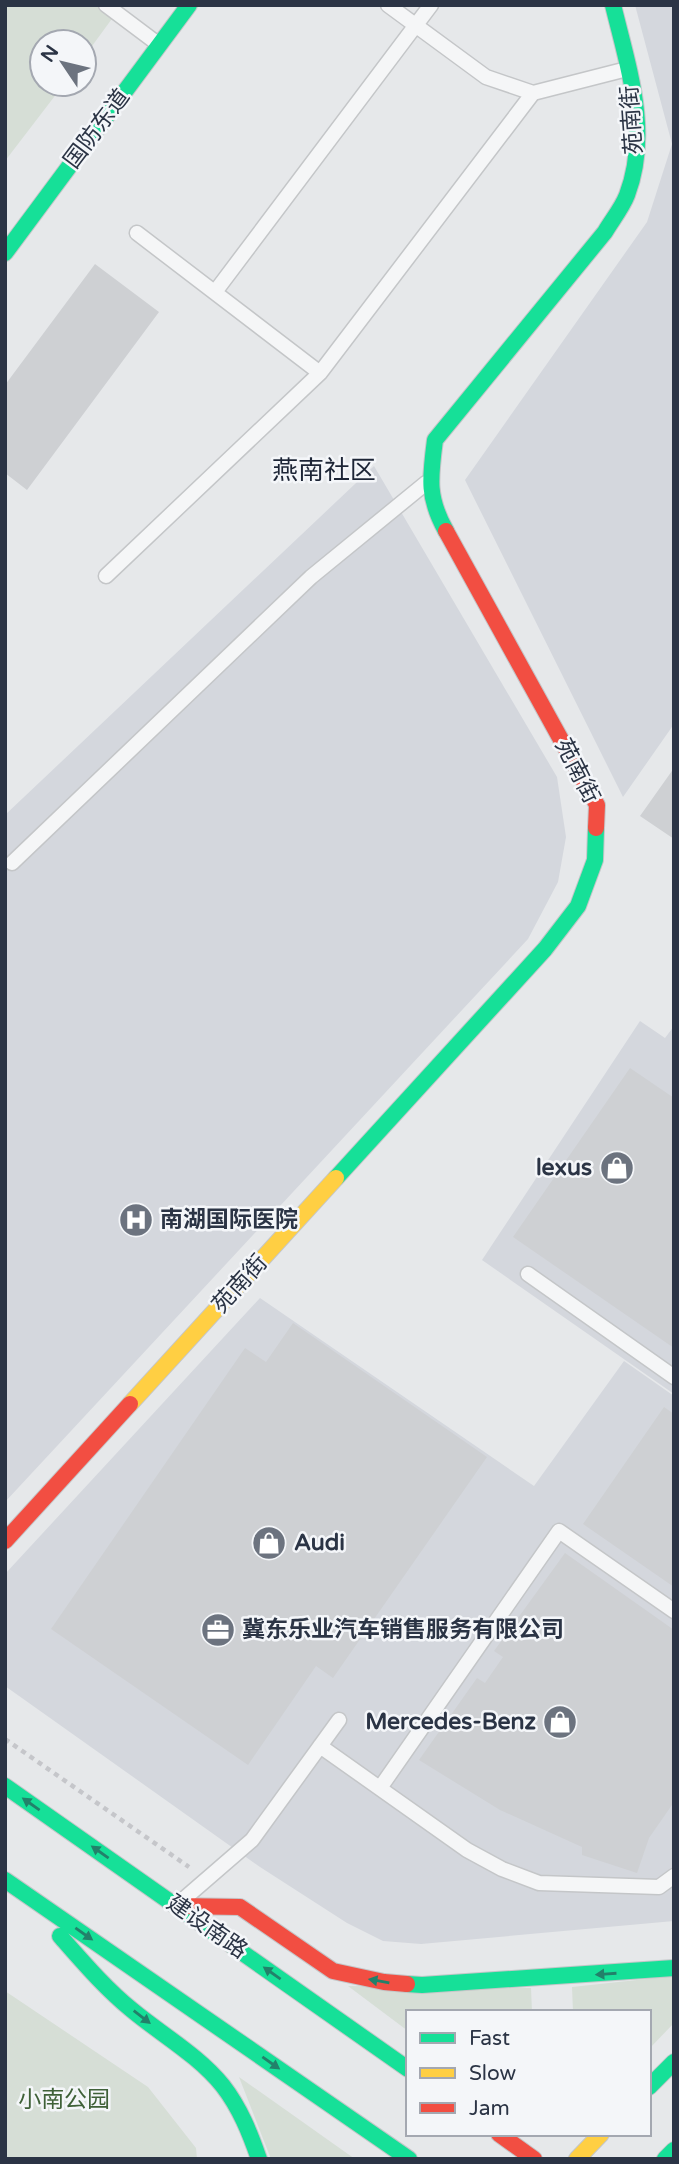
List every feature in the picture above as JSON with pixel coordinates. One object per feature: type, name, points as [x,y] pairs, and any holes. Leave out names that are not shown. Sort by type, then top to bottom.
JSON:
[{"type":"street","name":"国防东道","points":[[5,253],[189,5]]},
{"type":"street","name":"苑南街","points":[[5,1541],[545,949],[578,906],[595,860],[597,805],[436,514],[430,480],[435,440],[605,232],[627,195],[638,157],[636,113],[613,5]]},
{"type":"street","name":"建设南路","points":[[5,1786],[406,2068]]},
{"type":"street","points":[[7,1880],[120,2000],[217,2079],[240,2113],[259,2159]]},
{"type":"street","points":[[7,1880],[409,2159]]},
{"type":"street","points":[[176,1906],[240,1907],[333,1971],[384,1982],[422,1985],[674,1968]]},
{"type":"street","points":[[651,2085],[674,2062]]},
{"type":"street","points":[[502,2136],[534,2159]]},
{"type":"street","points":[[577,2159],[599,2136]]},
{"type":"street","points":[[665,2159],[674,2150]]},
{"type":"lane","points":[[106,5],[160,45]]},
{"type":"lane","points":[[388,5],[486,77],[533,93],[628,69]]},
{"type":"lane","points":[[215,292],[431,5]]},
{"type":"lane","points":[[106,576],[320,373],[533,93]]},
{"type":"lane","points":[[137,233],[320,373]]},
{"type":"lane","points":[[12,863],[311,577],[430,480]]},
{"type":"lane","points":[[528,1274],[674,1377]]},
{"type":"lane","points":[[380,1788],[559,1531],[674,1611]]},
{"type":"lane","points":[[176,1906],[252,1840],[339,1720]]},
{"type":"lane","points":[[320,1746],[467,1850],[502,1869],[539,1883],[659,1887],[674,1876]]},
{"type":"path","points":[[5,1739],[195,1871],[215,1872]]},
{"type":"shaded area","points":[[635,5],[674,5],[674,724],[623,797],[465,480],[647,222],[672,144]]},
{"type":"shaded area","name":"南湖国际医院","points":[[374,466],[557,777],[566,837],[558,882],[528,939],[5,1502],[5,815]]},
{"type":"shaded area","name":"lexus","points":[[640,1021],[665,1038],[674,1026],[674,1394],[482,1260]]},
{"type":"shaded area","points":[[260,1298],[534,1486],[624,1361],[674,1396],[674,1921],[421,1944],[383,1941],[347,1923],[260,1867],[5,1686],[5,1574]]},
{"type":"green space","points":[[5,5],[122,5],[98,38],[98,28],[28,28],[28,98],[53,98],[5,161]]},
{"type":"green space","points":[[674,1976],[674,2023],[651,2047],[651,2010],[573,2010],[572,1987]]},
{"type":"green space","points":[[348,1986],[531,1988],[532,2010],[406,2010],[406,2030]]},
{"type":"green space","name":"小南公园","points":[[5,1991],[148,2087],[196,2148],[197,2159],[5,2159]]},
{"type":"green space","points":[[239,2077],[355,2159],[271,2159]]},
{"type":"building","points":[[95,264],[159,312],[27,490],[5,473],[5,385]]},
{"type":"building","points":[[674,768],[674,839],[640,816]]},
{"type":"building","name":"lexus","points":[[630,1068],[674,1098],[674,1348],[513,1237]]},
{"type":"building","name":"Audi","points":[[293,1323],[487,1457],[333,1678],[316,1666],[248,1765],[51,1629],[245,1348],[266,1362]]},
{"type":"building","points":[[664,1407],[674,1414],[674,1587],[583,1524]]},
{"type":"building","name":"Mercedes-Benz","points":[[565,1553],[674,1630],[674,1802],[649,1838],[637,1873],[582,1855],[582,1847],[500,1810],[419,1760],[477,1678],[485,1683],[503,1657],[494,1651]]},
{"type":"traffic: fast","points":[[5,253],[189,5]]},
{"type":"traffic: fast","points":[[446,531],[433,497],[432,465],[435,440],[605,232],[627,195],[634,171],[637,124],[635,100],[613,5]]},
{"type":"traffic: fast","points":[[336,1178],[545,949],[578,906],[595,860],[596,828]]},
{"type":"traffic: fast","points":[[5,1786],[406,2068]]},
{"type":"traffic: fast","points":[[5,1880],[409,2159]]},
{"type":"traffic: fast","points":[[60,1936],[122,2002],[191,2055],[223,2086],[248,2130],[259,2159]]},
{"type":"traffic: fast","points":[[407,1984],[674,1968]]},
{"type":"traffic: fast","points":[[651,2085],[674,2062]]},
{"type":"traffic: fast","points":[[665,2159],[674,2150]]},
{"type":"traffic: slow","points":[[130,1404],[336,1178]]},
{"type":"traffic: slow","points":[[577,2159],[599,2136]]},
{"type":"traffic: jam","points":[[446,531],[597,805],[596,828]]},
{"type":"traffic: jam","points":[[5,1541],[130,1404]]},
{"type":"traffic: jam","points":[[176,1906],[240,1907],[333,1971],[407,1984]]},
{"type":"traffic: jam","points":[[502,2136],[534,2159]]},
{"type":"place","name":"lexus","points":[[617,1168]]},
{"type":"place","name":"南湖国际医院","points":[[136,1220]]},
{"type":"place","name":"Audi","points":[[269,1543]]},
{"type":"place","name":"冀东乐业汽车销售服务有限公司","points":[[218,1630]]},
{"type":"place","name":"Mercedes-Benz","points":[[560,1722]]},
{"type":"district","name":"燕南社区","points":[[324,470]]}]
